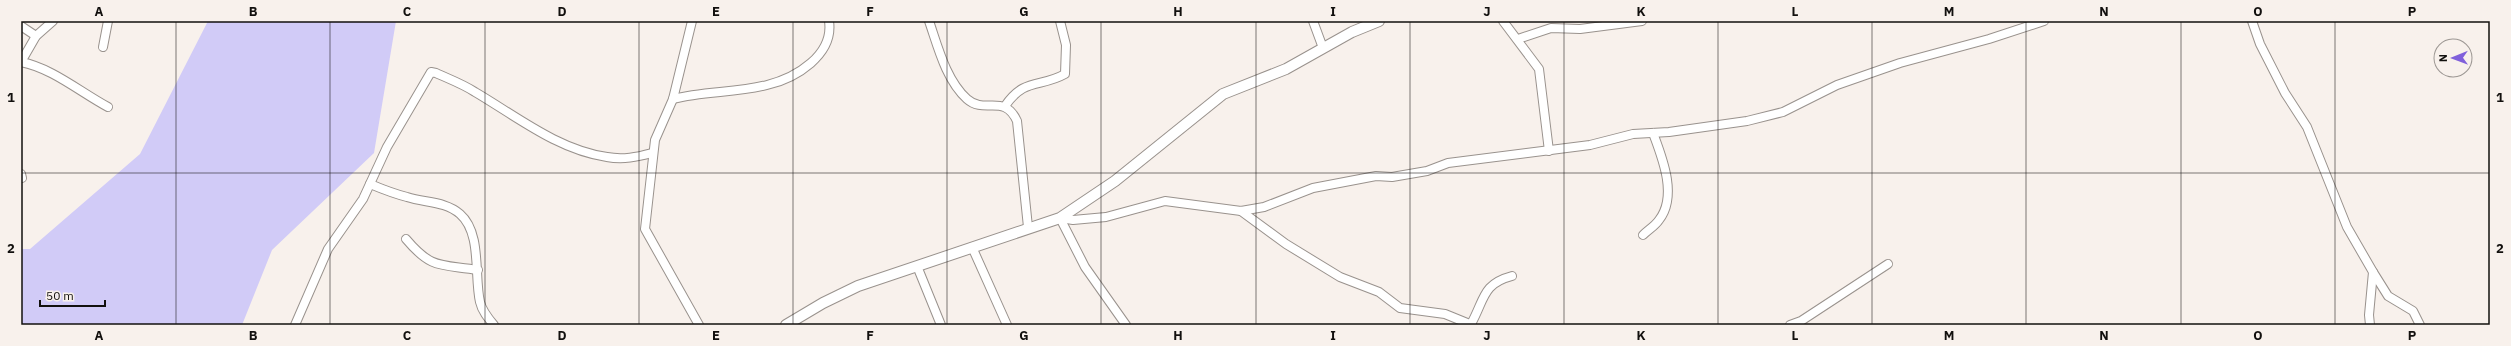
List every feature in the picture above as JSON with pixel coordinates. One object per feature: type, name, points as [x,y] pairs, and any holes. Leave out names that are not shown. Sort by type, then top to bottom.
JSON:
[{"type":"street","points":[[53,21],[36,36],[21,62],[50,71],[77,90],[108,108]]},
{"type":"street","points":[[103,46],[108,21]]},
{"type":"street","points":[[692,21],[673,99],[655,140],[652,154],[645,229],[699,325]]},
{"type":"street","points":[[673,99],[696,94],[768,85],[791,75],[820,55],[830,37],[829,21]]},
{"type":"street","points":[[930,21],[942,57],[953,80],[968,100],[977,105],[1005,106],[1012,111],[1017,121],[1028,228]]},
{"type":"street","points":[[1005,106],[1013,94],[1023,87],[1057,78],[1065,74],[1066,44],[1060,21]]},
{"type":"street","points":[[1313,21],[1324,48]]},
{"type":"street","points":[[786,325],[823,303],[858,286],[1060,218],[1115,181],[1223,94],[1286,69],[1352,32],[1379,21]]},
{"type":"street","points":[[1503,21],[1518,39],[1538,69],[1549,151]]},
{"type":"street","points":[[1518,39],[1551,28],[1580,29],[1642,21]]},
{"type":"street","points":[[1060,218],[1073,220],[1106,217],[1165,201],[1241,211],[1264,207],[1313,188],[1330,184],[1376,176],[1392,177],[1427,170],[1448,163],[1590,145],[1633,134],[1653,133],[1747,121],[1783,112],[1838,85],[1900,63],[1989,39],[2044,21]]},
{"type":"street","points":[[2252,21],[2260,44],[2285,93],[2307,127],[2347,227],[2388,296],[2413,311],[2420,325]]},
{"type":"street","points":[[21,26],[36,36]]},
{"type":"street","points":[[295,325],[328,249],[363,199],[387,147],[431,72],[474,91],[531,129],[583,150],[607,157],[629,158],[652,154]]},
{"type":"street","points":[[1643,235],[1659,220],[1666,207],[1667,188],[1664,163],[1653,133]]},
{"type":"street","points":[[370,184],[409,198],[440,204],[460,214],[468,225],[476,253],[480,302],[485,314],[494,325]]},
{"type":"street","points":[[1241,211],[1286,244],[1340,277],[1378,292],[1400,308],[1445,314],[1472,325],[1490,286],[1498,280],[1512,276]]},
{"type":"street","points":[[1060,218],[1086,267],[1126,325]]},
{"type":"street","points":[[406,239],[420,256],[430,263],[478,270]]},
{"type":"street","points":[[972,247],[1007,325]]},
{"type":"street","points":[[1790,325],[1801,321],[1888,264]]},
{"type":"street","points":[[917,266],[941,325]]},
{"type":"street","points":[[2370,325],[2369,315],[2373,272]]},
{"type":"shaded area","points":[[208,21],[396,21],[374,153],[272,250],[242,325],[21,325],[21,249],[30,249],[140,154]]}]
